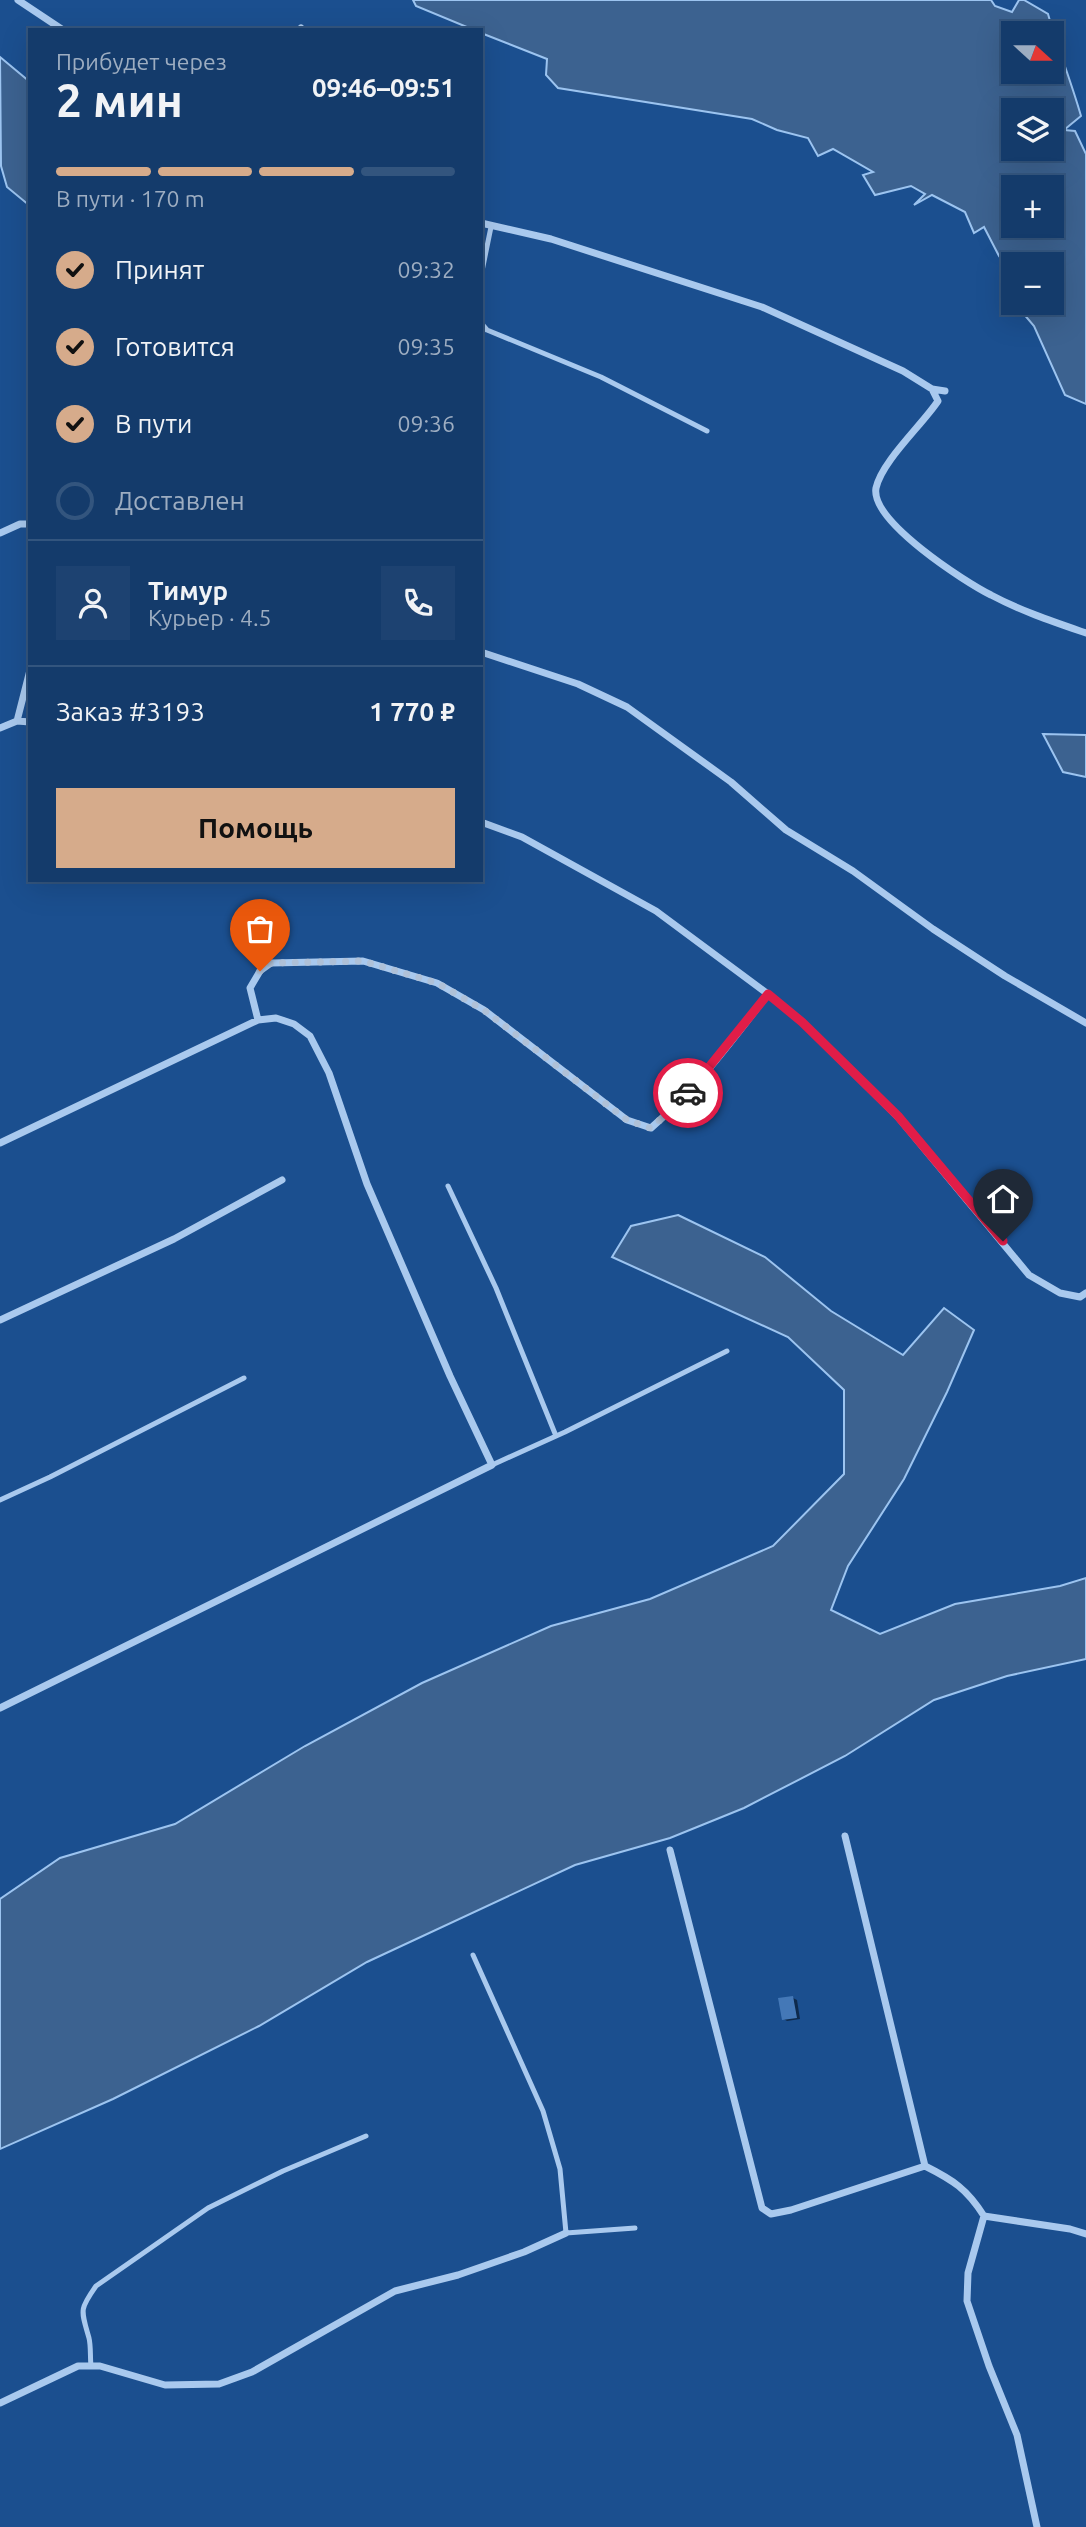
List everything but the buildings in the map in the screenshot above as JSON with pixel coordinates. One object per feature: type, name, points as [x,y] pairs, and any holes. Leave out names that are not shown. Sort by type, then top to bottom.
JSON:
[{"type":"street","points":[[18,0],[60,28]]},
{"type":"street","points":[[483,224],[551,239],[762,307],[903,371],[932,389],[945,391]]},
{"type":"street","points":[[932,389],[939,401],[885,470],[876,488],[876,499],[901,532],[928,555],[990,595],[1086,633]]},
{"type":"street","points":[[0,533],[20,524],[28,524]]},
{"type":"street","points":[[483,653],[578,684],[627,707],[731,782],[786,830],[853,871],[933,929],[1005,976],[1086,1023]]},
{"type":"street","points":[[17,721],[28,678]]},
{"type":"street","points":[[0,728],[17,721],[28,722]]},
{"type":"street","points":[[483,823],[522,837],[656,911],[768,994],[802,1022],[898,1116],[1030,1275],[1060,1293],[1080,1297],[1086,1293]]},
{"type":"street","points":[[258,1020],[250,988],[260,971],[271,963],[363,961],[437,983],[484,1010],[627,1120],[650,1128],[677,1106],[768,994]]},
{"type":"street","points":[[0,1143],[258,1020],[276,1018],[294,1024],[310,1036],[329,1073],[368,1184],[450,1376],[492,1465],[0,1708]]},
{"type":"street","points":[[0,1320],[174,1238],[282,1180]]},
{"type":"street","points":[[845,1836],[925,2166]]},
{"type":"street","points":[[670,1850],[762,2208],[771,2214],[791,2210],[925,2166],[952,2179],[972,2196],[984,2216],[968,2273],[968,2301],[989,2366],[1017,2435],[1037,2527]]},
{"type":"street","points":[[984,2216],[1086,2234]]},
{"type":"street","points":[[0,2403],[78,2366],[100,2366],[165,2385],[219,2384],[252,2372],[395,2291],[458,2275],[513,2256],[566,2233]]},
{"type":"lane","points":[[483,266],[491,227]]},
{"type":"lane","points":[[483,325],[487,330],[601,377],[707,431]]},
{"type":"lane","points":[[448,1186],[496,1288],[556,1436]]},
{"type":"lane","points":[[492,1465],[727,1351]]},
{"type":"lane","points":[[0,1500],[244,1378]]},
{"type":"lane","points":[[473,1955],[543,2111],[560,2169],[566,2233],[635,2228]]},
{"type":"lane","points":[[91,2366],[89,2340],[82,2319],[84,2303],[96,2286],[208,2208],[283,2171],[366,2136]]},
{"type":"water","points":[[413,0],[991,0],[995,6],[1012,12],[1019,0],[1024,0],[1048,14],[1050,21],[1001,21],[1001,84],[1064,84],[1064,63],[1081,116],[1064,130],[1075,131],[1086,154],[1086,404],[1065,395],[1034,326],[1025,315],[1064,315],[1064,252],[1001,252],[1001,259],[984,227],[974,233],[965,212],[932,195],[914,205],[925,194],[911,186],[875,195],[863,175],[873,172],[833,149],[818,156],[808,138],[777,130],[752,119],[558,88],[546,75],[547,59],[483,34],[483,28],[469,28],[416,6]]},
{"type":"water","points":[[0,57],[28,80],[28,204],[7,187],[1,166]]},
{"type":"water","points":[[1043,734],[1086,735],[1086,777],[1063,772]]},
{"type":"water","points":[[678,1215],[765,1257],[831,1311],[903,1355],[944,1308],[974,1330],[904,1479],[848,1566],[831,1610],[880,1634],[955,1604],[1060,1586],[1086,1578],[1086,1659],[1007,1676],[934,1700],[845,1756],[744,1808],[670,1838],[575,1865],[367,1962],[259,2026],[113,2099],[0,2149],[0,1899],[60,1858],[175,1824],[305,1746],[422,1683],[551,1626],[650,1599],[773,1546],[844,1474],[844,1390],[788,1337],[612,1257],[631,1226]]},
{"type":"way so far","points":[[260,971],[271,963],[363,961],[437,983],[484,1010],[627,1120],[650,1128],[677,1106],[688,1093]]},
{"type":"route","points":[[688,1093],[768,994],[802,1022],[898,1116],[1003,1241]]}]
